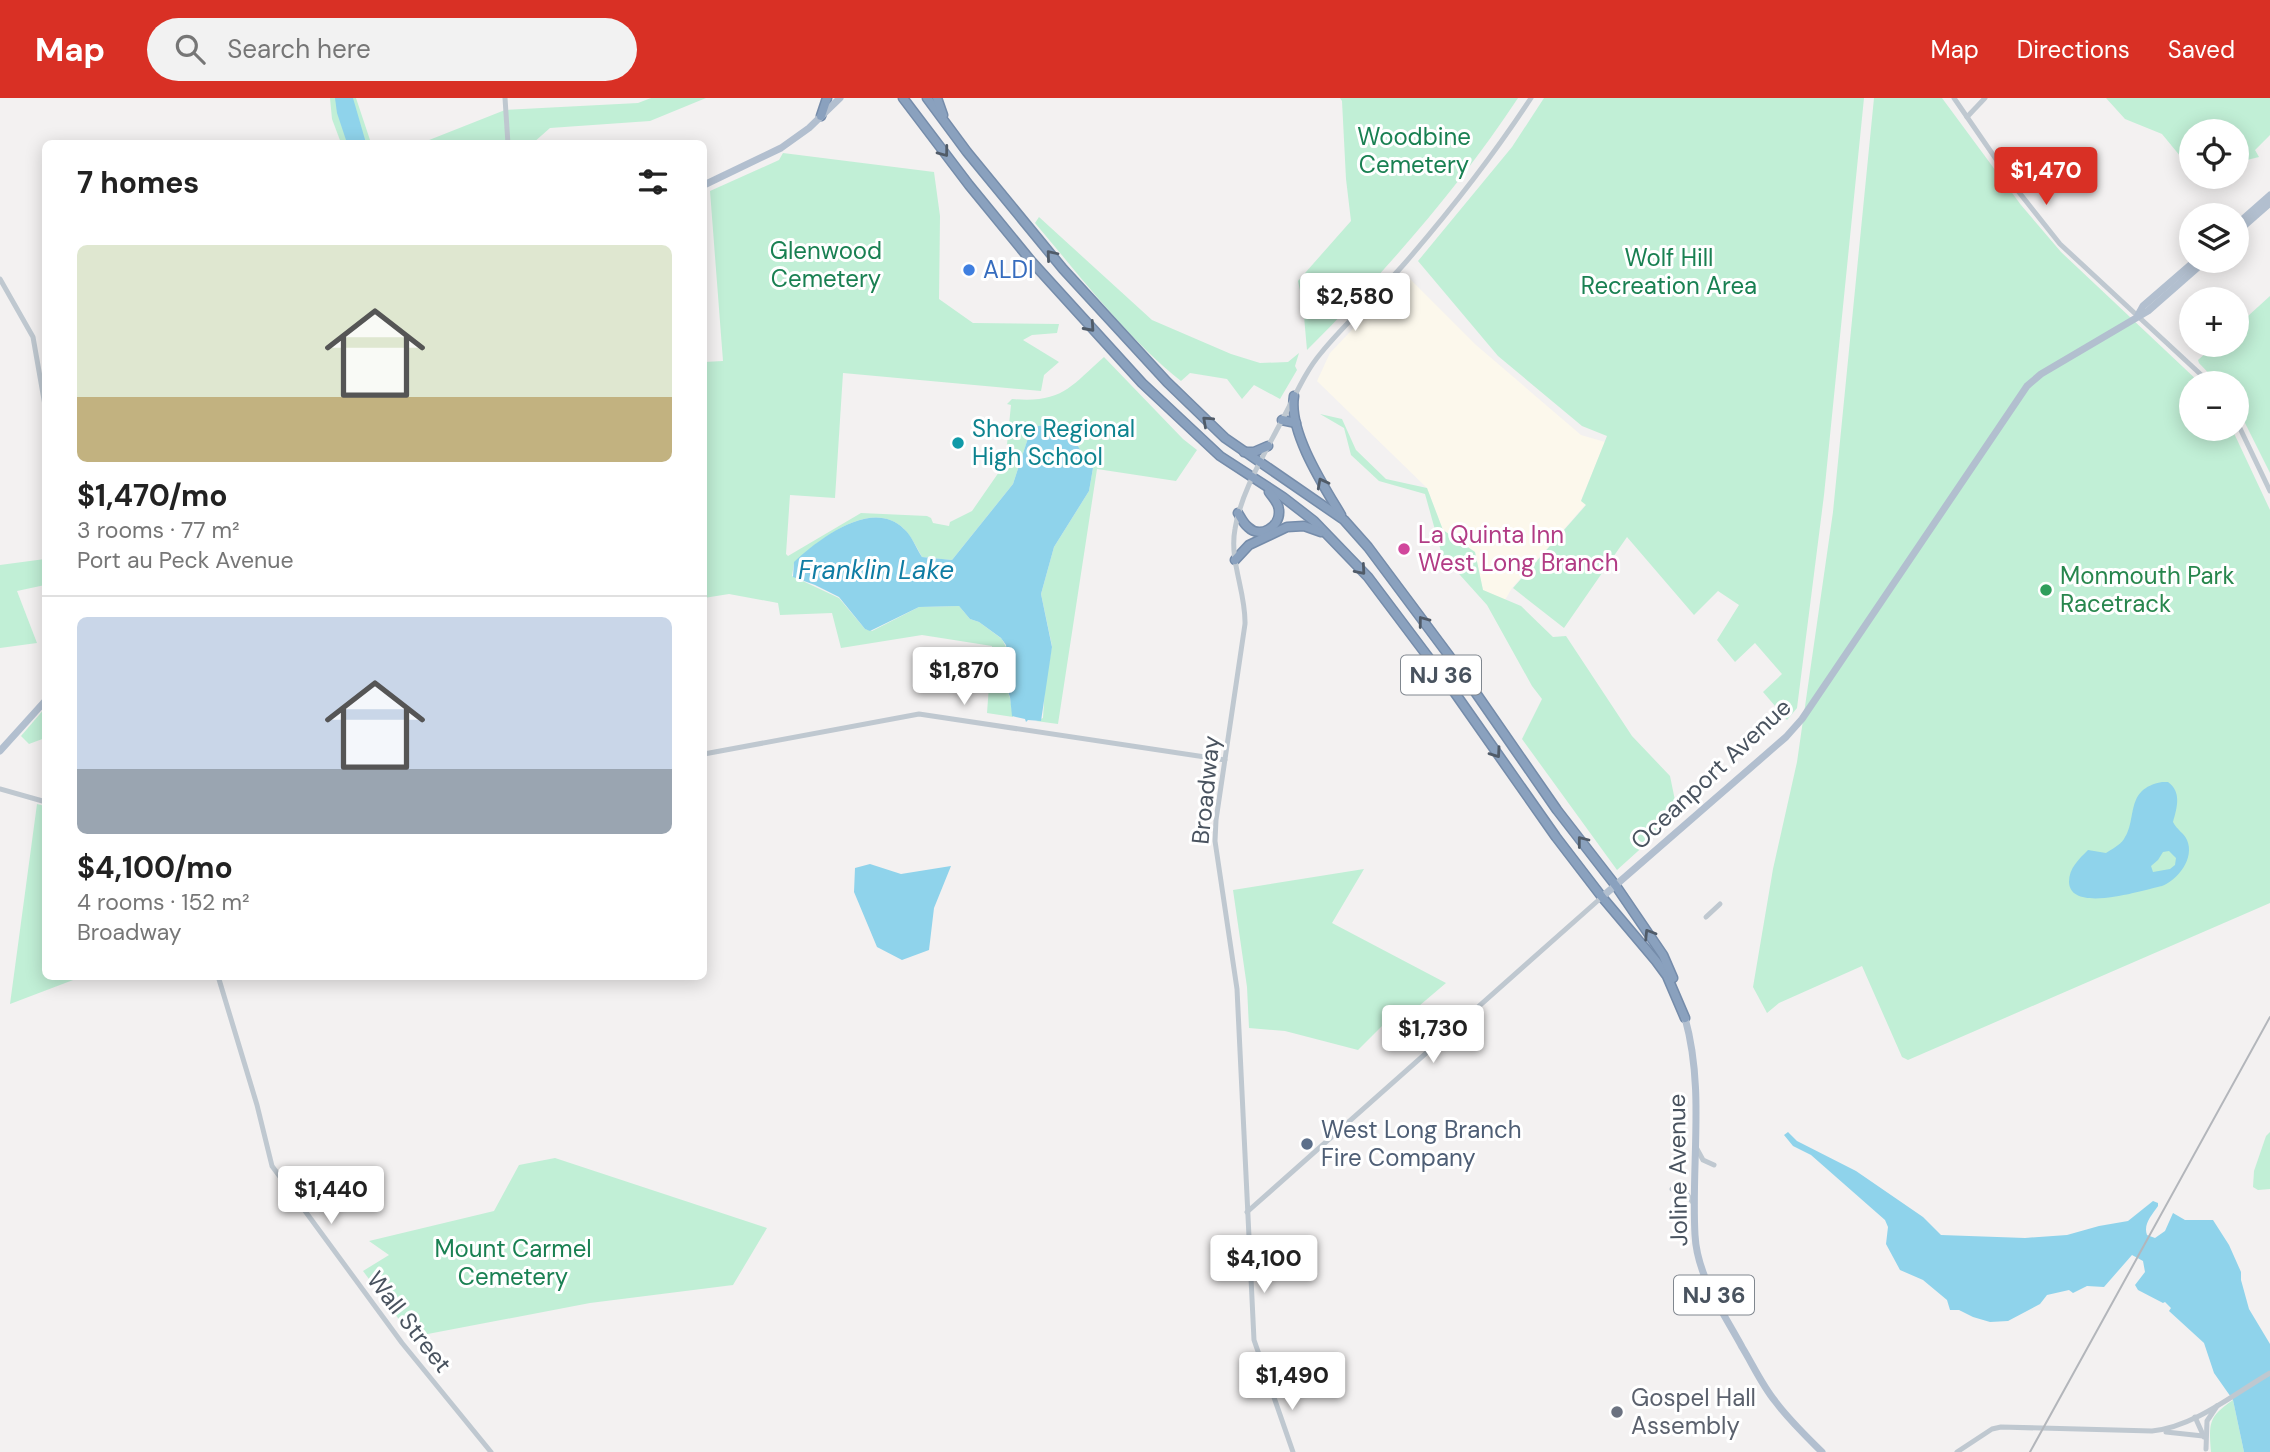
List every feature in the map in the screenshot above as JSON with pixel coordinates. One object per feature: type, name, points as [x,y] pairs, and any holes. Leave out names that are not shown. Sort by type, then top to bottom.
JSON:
[{"type":"highway","points":[[821,116],[827,98]]},
{"type":"highway","name":"NJ 36","points":[[903,98],[993,215],[1117,357],[1214,452],[1306,515],[1368,578],[1519,787],[1602,897],[1667,976],[1685,1018]]},
{"type":"highway","name":"NJ 36","points":[[927,98],[1016,213],[1110,321],[1190,406],[1244,452],[1344,520],[1395,581],[1663,955],[1678,991],[1685,1018]]},
{"type":"highway","points":[[937,98],[947,124]]},
{"type":"highway","points":[[1294,397],[1296,423],[1318,474],[1344,520]]},
{"type":"highway","points":[[1282,420],[1296,423]]},
{"type":"highway","points":[[1244,452],[1254,452],[1268,446]]},
{"type":"highway","points":[[1238,513],[1248,528],[1255,531],[1267,530],[1275,524],[1279,516],[1279,506],[1265,486]]},
{"type":"highway","points":[[1235,560],[1249,545],[1292,526],[1309,527],[1330,537]]},
{"type":"main road","points":[[707,184],[781,148],[809,128],[841,98]]},
{"type":"main road","points":[[2249,214],[2270,195]]},
{"type":"main road","points":[[2249,222],[2270,203]]},
{"type":"main road","points":[[2138,315],[2143,306],[2181,273]]},
{"type":"main road","points":[[2138,315],[2148,311],[2191,273]]},
{"type":"main road","name":"Oceanport Avenue","points":[[1602,897],[1786,737],[1802,719],[2027,386],[2041,374],[2138,315]]},
{"type":"main road","points":[[0,751],[42,704]]},
{"type":"main road","name":"Joline Avenue","points":[[1685,1018],[1695,1065],[1696,1247],[1709,1286],[1769,1393],[1783,1412],[1822,1452]]},
{"type":"street","points":[[505,98],[508,140]]},
{"type":"street","name":"Broadway","points":[[1293,1452],[1254,1340],[1237,989],[1215,841],[1245,624],[1233,542],[1238,513],[1268,446],[1321,353],[1405,263],[1501,143],[1531,98]]},
{"type":"street","points":[[1954,98],[2048,230],[2197,371]]},
{"type":"street","points":[[1968,117],[1985,98]]},
{"type":"street","points":[[0,279],[33,337],[42,388]]},
{"type":"street","points":[[2246,441],[2270,491]]},
{"type":"street","points":[[707,753],[919,714],[1225,760]]},
{"type":"street","points":[[0,789],[42,801]]},
{"type":"street","name":"Oceanport Avenue","points":[[1247,1212],[1602,897]]},
{"type":"street","points":[[1706,917],[1720,904]]},
{"type":"street","name":"Wall Street","points":[[219,980],[257,1105],[272,1166],[402,1343],[491,1452]]},
{"type":"street","points":[[1696,1147],[1703,1160],[1714,1165]]},
{"type":"street","points":[[1672,1189],[1686,1193],[1695,1206]]},
{"type":"street","points":[[2152,1431],[2172,1428],[2195,1417],[2270,1373]]},
{"type":"street","points":[[2206,1450],[2207,1420],[2221,1402]]},
{"type":"street","points":[[2195,1417],[2206,1450]]},
{"type":"street","points":[[1957,1452],[1992,1429],[2001,1427],[2152,1431],[2203,1436]]},
{"type":"shaded area","points":[[1405,274],[1476,345],[1581,435],[1605,442],[1581,500],[1586,504],[1512,588],[1505,600],[1483,590],[1475,552],[1443,530],[1427,488],[1317,381],[1330,353]]},
{"type":"green space","points":[[330,98],[356,98],[370,140],[340,140],[332,119]]},
{"type":"green space","points":[[651,98],[706,98],[650,121],[550,128],[536,140],[429,140],[505,110],[638,103]]},
{"type":"green space","name":"Woodbine Cemetery","points":[[1340,98],[1518,98],[1471,165],[1419,229],[1307,350],[1298,281],[1351,221]]},
{"type":"green space","name":"Wolf Hill Recreation Area","points":[[1544,98],[1864,98],[1824,495],[1797,708],[1787,720],[1763,692],[1782,674],[1755,643],[1735,662],[1717,640],[1739,605],[1718,591],[1694,615],[1627,537],[1564,628],[1513,588],[1586,505],[1581,501],[1607,436],[1582,426],[1498,356],[1418,261],[1512,147]]},
{"type":"green space","name":"Monmouth Park Racetrack","points":[[1874,98],[1942,98],[2021,205],[2061,252],[2187,371],[2179,371],[2179,441],[2238,441],[2270,510],[2270,903],[1908,1060],[1902,1057],[1862,966],[1779,1003],[1767,1013],[1753,987],[1773,869],[1797,762],[1833,512]]},
{"type":"green space","points":[[2106,98],[2270,98],[2270,135],[2255,150],[2259,157],[2249,160],[2249,119],[2179,119],[2179,155],[2162,134],[2125,119]]},
{"type":"green space","name":"Glenwood Cemetery","points":[[783,153],[934,172],[940,216],[939,299],[973,323],[1059,324],[1057,333],[1032,335],[1023,340],[1059,362],[1044,375],[1041,391],[843,373],[835,498],[790,495],[788,556],[861,513],[927,516],[933,523],[949,526],[950,522],[972,511],[1001,465],[1005,464],[1011,405],[1007,404],[1012,399],[1029,400],[1054,396],[1073,385],[1104,357],[1183,439],[1197,450],[1176,481],[1097,469],[1058,724],[1036,721],[1043,718],[1052,646],[1041,594],[1054,547],[1089,491],[1093,468],[1080,449],[1048,424],[1038,426],[1030,432],[1013,484],[952,560],[922,557],[904,529],[891,520],[876,518],[846,525],[817,543],[794,563],[792,576],[839,598],[865,629],[872,631],[919,607],[959,606],[970,619],[979,622],[1002,639],[1007,649],[1008,658],[1003,679],[1013,717],[987,713],[992,646],[922,635],[841,648],[832,613],[780,615],[778,603],[729,594],[707,598],[707,362],[723,361],[710,191],[779,160]]},
{"type":"green space","points":[[1039,217],[1152,320],[1231,354],[1260,363],[1288,362],[1299,353],[1295,366],[1297,370],[1280,399],[1254,385],[1242,399],[1227,379],[1190,373],[1181,381],[1141,345],[1105,306],[1035,223]]},
{"type":"green space","points":[[2270,296],[2270,473],[2249,431],[2249,371],[2207,371],[2198,360],[2201,357],[2249,357],[2249,315]]},
{"type":"green space","points":[[1320,414],[1342,419],[1356,450],[1386,479],[1427,488],[1443,530],[1475,552],[1483,590],[1521,606],[1553,637],[1566,636],[1632,736],[1670,776],[1678,815],[1617,870],[1522,739],[1542,699],[1487,605],[1442,555],[1425,494],[1379,481],[1351,455],[1344,428]]},
{"type":"green space","points":[[42,559],[42,586],[17,591],[37,643],[0,648],[0,565]]},
{"type":"green space","points":[[42,712],[42,739],[29,744],[21,736]]},
{"type":"green space","points":[[37,804],[42,805],[42,980],[73,980],[10,1004]]},
{"type":"green space","points":[[1364,869],[1332,923],[1446,983],[1406,1017],[1393,1015],[1358,1050],[1285,1031],[1249,1028],[1247,987],[1233,890]]},
{"type":"green space","points":[[2270,1132],[2270,1189],[2258,1190],[2253,1187],[2254,1171],[2266,1136]]},
{"type":"green space","name":"Mount Carmel Cemetery","points":[[555,1158],[767,1228],[733,1285],[590,1303],[412,1337],[363,1271],[389,1255],[369,1241],[494,1211],[519,1165]]},
{"type":"green space","points":[[2233,1400],[2244,1452],[2211,1452],[2212,1422],[2219,1411]]},
{"type":"water","points":[[335,98],[353,98],[365,140],[346,140]]},
{"type":"water","name":"Franklin Lake","points":[[1050,424],[1077,445],[1093,468],[1089,491],[1054,547],[1041,594],[1052,647],[1041,721],[1026,722],[1025,719],[1012,716],[1010,697],[1003,679],[1008,658],[1006,645],[979,622],[970,619],[959,606],[919,607],[870,631],[865,629],[839,597],[793,577],[794,562],[831,533],[861,520],[877,518],[891,520],[904,529],[922,557],[952,560],[1013,484],[1030,432],[1038,426]]},
{"type":"water","points":[[2168,782],[2177,795],[2173,822],[2186,838],[2189,847],[2187,861],[2179,874],[2162,886],[2109,898],[2081,897],[2073,892],[2069,877],[2075,864],[2088,850],[2106,853],[2122,841],[2128,831],[2137,798],[2150,786]],"holes":[[[2169,851],[2176,858],[2175,865],[2170,869],[2153,872],[2151,866],[2163,852]]]},
{"type":"water","points":[[870,864],[901,874],[951,866],[934,908],[929,950],[902,960],[877,947],[854,892],[855,868]]},
{"type":"water","points":[[1788,1132],[1797,1141],[1856,1171],[1923,1217],[1941,1235],[2025,1238],[2067,1235],[2128,1221],[2153,1201],[2158,1203],[2158,1206],[2146,1231],[2147,1235],[2155,1238],[2165,1231],[2173,1213],[2185,1220],[2213,1220],[2229,1245],[2241,1272],[2249,1309],[2270,1344],[2270,1452],[2244,1452],[2233,1400],[2214,1373],[2204,1343],[2169,1311],[2171,1308],[2165,1302],[2138,1290],[2135,1285],[2145,1272],[2143,1261],[2132,1255],[2104,1287],[2087,1286],[2073,1293],[2069,1290],[2047,1295],[2040,1304],[2008,1321],[1990,1322],[1959,1310],[1950,1310],[1947,1300],[1923,1280],[1900,1270],[1886,1244],[1888,1227],[1885,1220],[1811,1155],[1793,1146],[1784,1135]]},
{"type":"railway","points":[[2030,1452],[2270,1017]]},
{"type":"place","name":"ALDI","points":[[969,270]]},
{"type":"place","name":"Shore Regional High School","points":[[958,443]]},
{"type":"place","name":"La Quinta Inn West Long Branch","points":[[1404,549]]},
{"type":"place","name":"Monmouth Park Racetrack","points":[[2046,590]]},
{"type":"place","name":"West Long Branch Fire Company","points":[[1307,1144]]},
{"type":"place","name":"Gospel Hall Assembly","points":[[1617,1412]]}]
